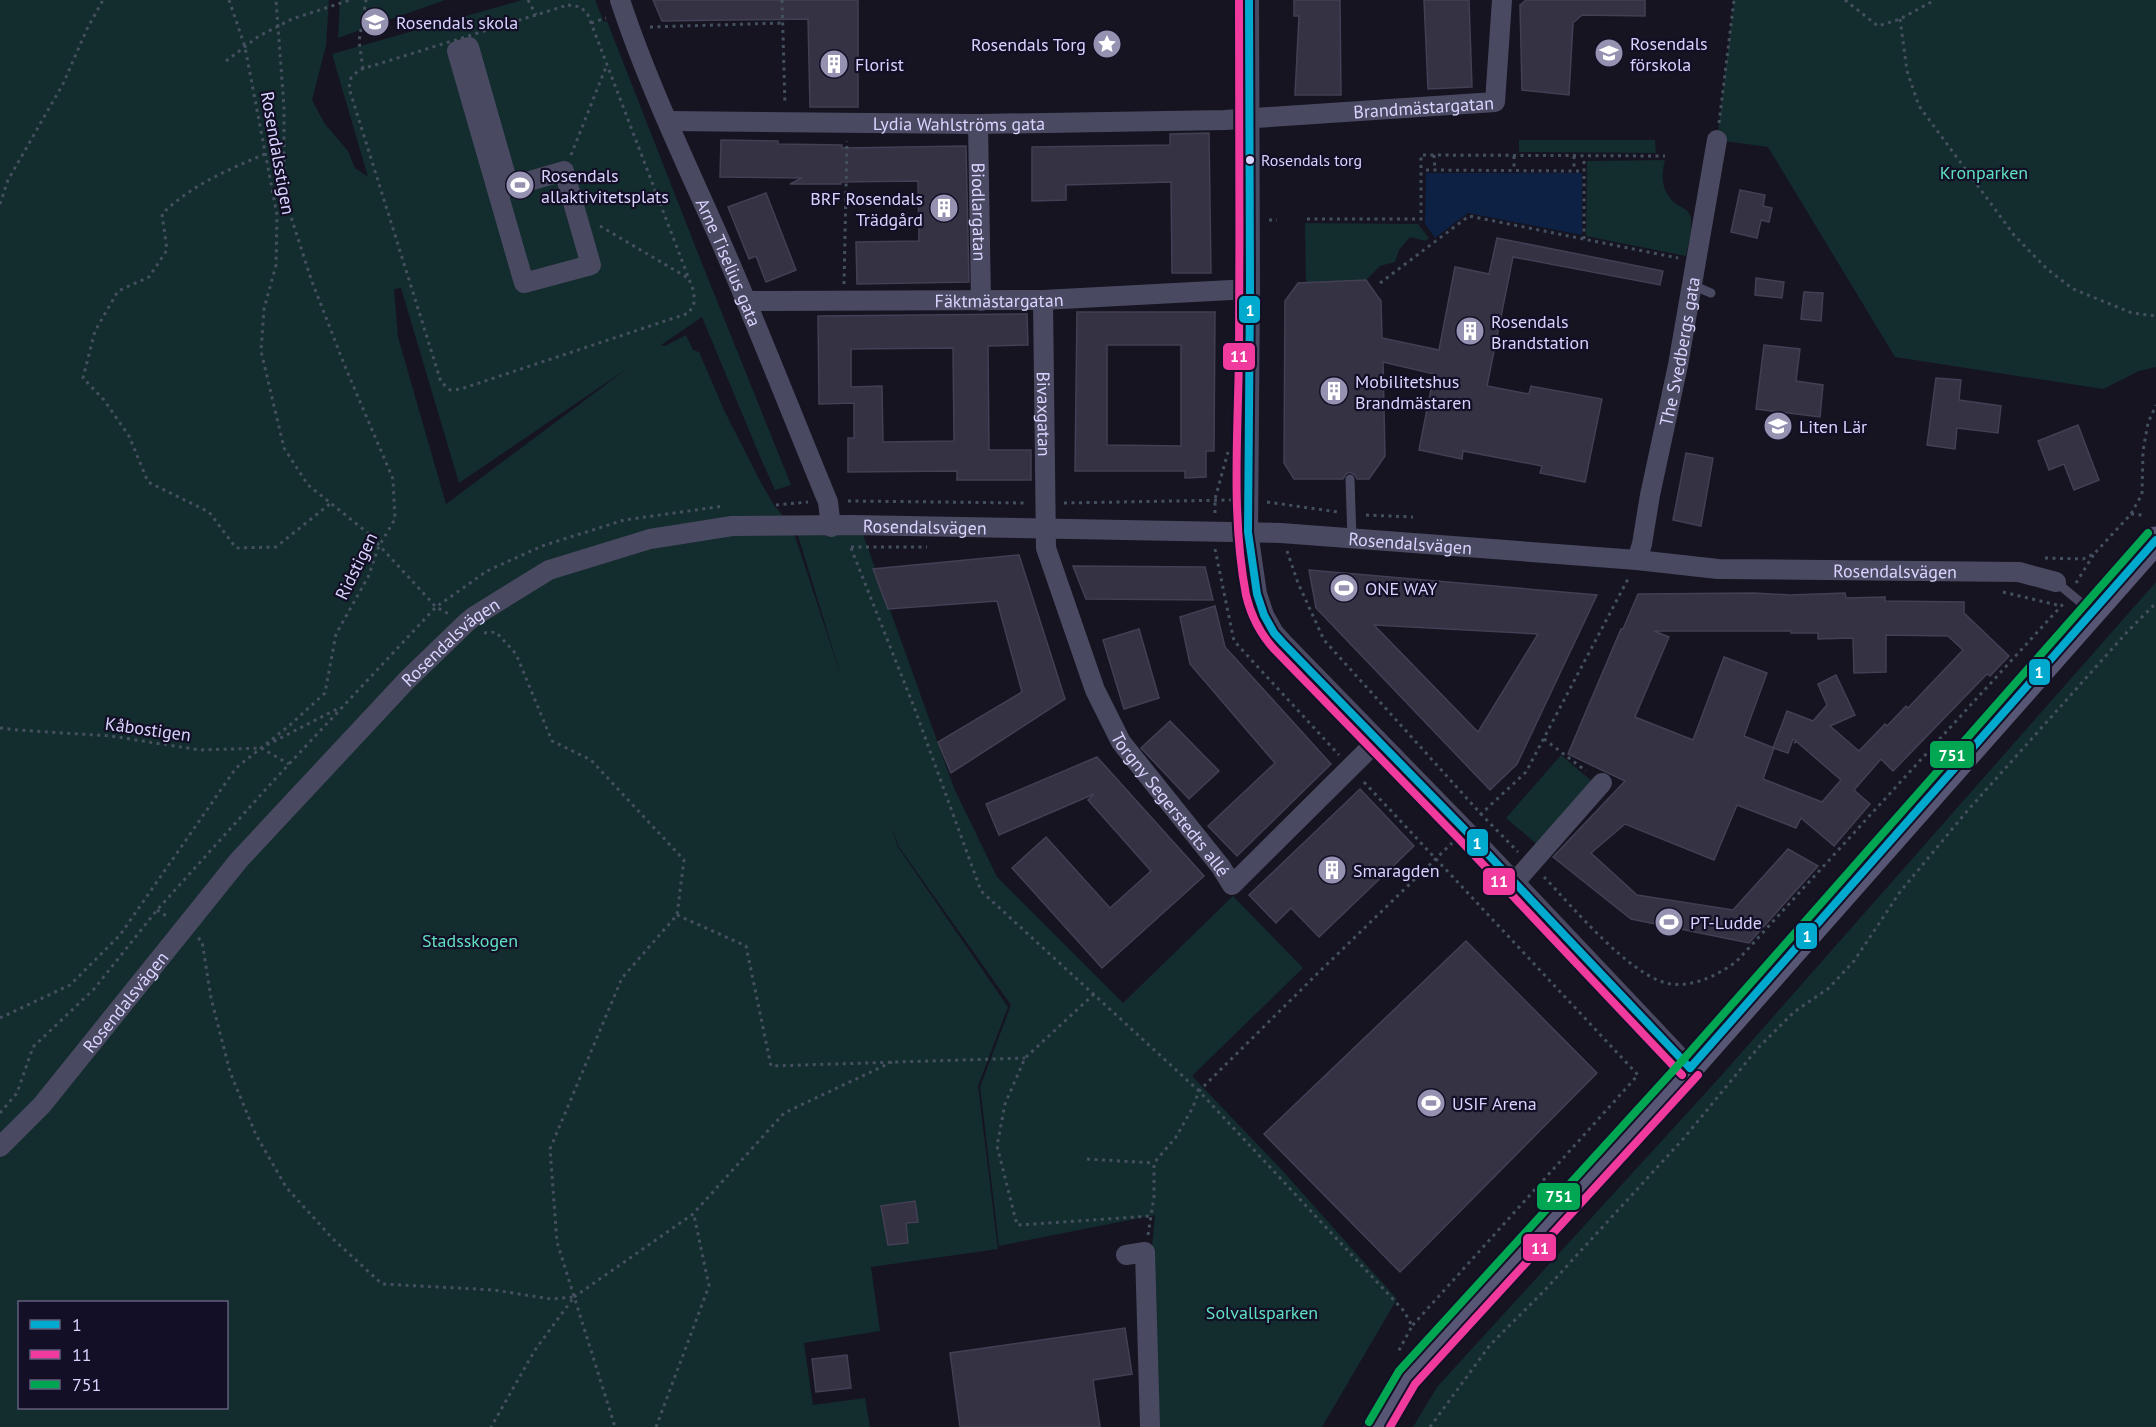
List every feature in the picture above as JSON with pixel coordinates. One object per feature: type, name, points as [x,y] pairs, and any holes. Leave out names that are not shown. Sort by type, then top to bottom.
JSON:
[{"type":"main road","points":[[1378,1427],[1407,1378],[1690,1068],[2156,540]]},
{"type":"street","name":"Arne Tiselius gata","points":[[620,0],[629,28],[747,301],[828,502],[831,526]]},
{"type":"street","points":[[1250,0],[1247,501],[1248,532],[1257,594],[1264,615],[1274,633],[1466,831],[1690,1068]]},
{"type":"street","name":"Brandmästargatan","points":[[1250,119],[1495,102],[1502,0]]},
{"type":"street","points":[[469,46],[509,187],[564,171],[576,212],[591,265],[524,283],[457,51],[469,46]]},
{"type":"street","name":"Lydia Wahlströms gata","points":[[668,121],[978,124],[1250,119]]},
{"type":"street","name":"Biodlargatan","points":[[978,124],[981,301]]},
{"type":"street","name":"The Svedbergs gata","points":[[1636,560],[1642,544],[1650,495],[1678,365],[1717,140]]},
{"type":"street","name":"Fäktmästargatan","points":[[747,301],[1043,300],[1250,289]]},
{"type":"street","name":"Bivaxgatan","points":[[1043,300],[1046,529]]},
{"type":"street","name":"Rosendalsvägen","points":[[0,1147],[42,1106],[239,860],[407,680],[465,624],[549,570],[650,539],[732,526],[1281,532],[1636,560],[1718,569],[2019,572],[2063,588]]},
{"type":"street","name":"Torgny Segerstedts allé","points":[[1046,529],[1046,548],[1095,690],[1121,742],[1221,867],[1232,885],[1377,741]]},
{"type":"street","points":[[1514,883],[1602,783]]},
{"type":"street","points":[[1136,1253],[1150,1427]]},
{"type":"lane","points":[[1692,285],[1711,293]]},
{"type":"lane","points":[[1350,479],[1352,539]]},
{"type":"lane","name":"Rosendalsvägen","points":[[2063,588],[2091,612]]},
{"type":"path","points":[[0,204],[8,180],[63,84],[87,29],[104,0]]},
{"type":"path","name":"Rosendalsstigen","points":[[229,0],[245,47],[277,215],[276,265],[264,309],[261,351],[284,448],[308,485],[368,534],[436,607],[484,634],[496,632],[516,654],[552,741],[591,760],[684,860],[677,915]]},
{"type":"path","name":"Ridstigen","points":[[0,1018],[70,985],[120,935],[236,768],[290,725],[325,693],[336,634],[368,578],[380,546],[395,519],[393,478],[311,279],[284,195],[284,107],[276,0]]},
{"type":"path","points":[[226,61],[292,19],[350,0]]},
{"type":"path","points":[[363,69],[359,41],[366,0]]},
{"type":"path","points":[[528,0],[536,15]]},
{"type":"path","points":[[782,0],[786,122]]},
{"type":"path","points":[[1717,140],[1734,0]]},
{"type":"path","points":[[1845,0],[1878,26],[1900,19],[1935,0]]},
{"type":"path","points":[[591,23],[607,18]]},
{"type":"path","points":[[1900,19],[1907,71],[1919,106],[2014,235],[2047,268],[2073,289],[2132,313],[2156,316]]},
{"type":"path","points":[[629,28],[783,23]]},
{"type":"path","points":[[564,171],[606,65]]},
{"type":"path","points":[[844,302],[847,123]]},
{"type":"path","points":[[265,154],[220,173],[177,200],[162,214],[167,250],[149,277],[118,291],[95,330],[82,378],[104,400],[129,436],[148,482],[209,512],[236,548],[276,547],[331,503]]},
{"type":"path","points":[[1307,219],[1421,219],[1421,155],[1665,156]]},
{"type":"path","points":[[1434,155],[1435,170]]},
{"type":"path","points":[[1514,156],[1514,171]]},
{"type":"path","points":[[1574,156],[1574,171]]},
{"type":"path","points":[[1584,156],[1584,239]]},
{"type":"path","points":[[1426,170],[1580,171]]},
{"type":"path","points":[[576,212],[689,279]]},
{"type":"path","points":[[1380,283],[1469,216],[1685,259]]},
{"type":"path","points":[[774,505],[828,502],[1045,503],[1215,499],[1267,502],[1281,532],[1298,583],[1324,640],[1481,814],[1620,954],[1644,972],[1671,984],[1698,982],[1711,978],[1736,962],[2062,606],[2063,588],[2131,514],[2142,494],[2143,451],[2148,423],[2156,405]]},
{"type":"path","points":[[1215,499],[1215,546],[1234,641],[1638,1075],[1412,1326]]},
{"type":"path","points":[[0,1113],[17,1093],[33,1047],[94,989],[157,910],[436,607],[487,571],[542,546],[624,520],[710,507],[732,506]]},
{"type":"path","points":[[2131,514],[2142,515]]},
{"type":"path","points":[[851,547],[914,707],[981,891],[1199,1091],[1404,1311]]},
{"type":"path","points":[[2043,558],[2083,559],[2094,554]]},
{"type":"path","points":[[1136,1253],[1151,1216],[1154,1163],[1176,1137],[1199,1091],[1526,772],[1636,560]]},
{"type":"path","points":[[1430,1427],[1490,1345],[1544,1291],[1684,1138],[1758,1048],[1794,1012],[1829,988],[1854,961],[1899,892],[1968,810],[2128,631],[2156,603]]},
{"type":"path","points":[[261,748],[343,706]]},
{"type":"path","name":"Kåbostigen","points":[[0,728],[111,736],[200,750],[261,748]]},
{"type":"path","points":[[1544,738],[1602,783]]},
{"type":"path","points":[[261,748],[289,764]]},
{"type":"path","points":[[157,910],[185,927],[202,941],[211,998],[230,1072],[256,1135],[286,1187],[333,1239],[382,1284],[494,1290],[551,1299],[574,1297]]},
{"type":"path","points":[[615,1427],[557,1242],[550,1149],[622,978],[677,915],[746,946],[771,1066],[1025,1058]]},
{"type":"path","points":[[1094,994],[1025,1058],[1005,1104],[997,1146],[1017,1225],[1151,1216]]},
{"type":"path","points":[[491,1427],[536,1350],[574,1297],[693,1214],[784,1113],[894,1061]]},
{"type":"path","points":[[1087,1159],[1154,1163]]},
{"type":"path","points":[[656,1427],[709,1286],[693,1214]]},
{"type":"green space","name":"Stadsskogen","points":[[0,0],[329,0],[326,46],[312,100],[325,124],[348,151],[355,168],[368,177],[332,54],[522,0],[595,0],[604,22],[607,21],[791,485],[775,490],[702,317],[661,345],[665,346],[686,335],[693,350],[699,352],[724,410],[760,481],[774,505],[792,527],[841,676],[796,529],[861,529],[954,788],[997,877],[1123,1003],[1233,896],[1303,968],[1192,1076],[1281,1169],[1397,1299],[1322,1427],[1158,1427],[1150,1267],[1155,1215],[999,1246],[980,1087],[1011,1005],[899,847],[892,827],[898,847],[1008,1007],[978,1086],[998,1249],[871,1267],[880,1331],[804,1343],[813,1405],[865,1398],[870,1427],[0,1427]],"holes":[[[401,288],[459,483],[628,368],[446,504],[398,337],[394,289]]]},
{"type":"green space","points":[[340,0],[445,0],[338,38]]},
{"type":"green space","name":"Kronparken","points":[[1734,0],[2156,0],[2156,367],[2139,371],[2103,389],[1895,357],[1768,147],[1717,140]]},
{"type":"green space","points":[[1519,140],[1655,140],[1656,153],[1519,152]]},
{"type":"green space","points":[[1665,160],[1663,177],[1667,193],[1675,203],[1687,211],[1691,218],[1691,232],[1686,256],[1586,236],[1587,161]]},
{"type":"green space","points":[[1305,223],[1418,224],[1429,238],[1425,241],[1410,237],[1399,250],[1395,262],[1380,266],[1366,280],[1306,283]]},
{"type":"green space","points":[[2156,582],[2156,1427],[1413,1427],[1437,1387],[1720,1077]]},
{"type":"green space","points":[[1561,755],[1594,783],[1540,847],[1506,818]]},
{"type":"water","points":[[1426,173],[1582,173],[1582,235],[1468,213],[1435,238],[1425,224]]},
{"type":"building","name":"Florist","points":[[653,0],[858,0],[858,107],[810,107],[808,19],[662,21]]},
{"type":"building","points":[[1294,0],[1340,0],[1341,95],[1295,95],[1299,16],[1294,16]]},
{"type":"building","points":[[1424,0],[1469,0],[1472,87],[1428,89]]},
{"type":"building","name":"Rosendals förskola","points":[[1526,0],[1645,0],[1645,16],[1582,15],[1573,23],[1569,95],[1522,90],[1520,5]]},
{"type":"building","points":[[1209,133],[1211,273],[1172,273],[1171,182],[1066,185],[1066,200],[1032,201],[1032,147],[1170,145],[1170,134]]},
{"type":"building","name":"BRF Rosendals Trädgård","points":[[721,140],[842,145],[842,148],[966,146],[969,282],[857,284],[856,242],[919,241],[918,181],[790,184],[802,178],[720,177]]},
{"type":"building","points":[[1740,190],[1765,195],[1763,206],[1772,208],[1769,222],[1761,220],[1757,238],[1731,232]]},
{"type":"building","points":[[766,193],[796,270],[766,282],[756,256],[749,259],[728,207]]},
{"type":"building","points":[[1497,238],[1663,271],[1660,285],[1513,257],[1487,386],[1529,394],[1531,386],[1602,399],[1585,482],[1540,473],[1542,466],[1463,451],[1462,459],[1419,450],[1434,374],[1383,362],[1385,456],[1369,479],[1357,479],[1350,472],[1343,479],[1294,479],[1284,463],[1285,301],[1298,283],[1366,280],[1381,301],[1382,338],[1439,350],[1455,267],[1489,274]]},
{"type":"building","points":[[1756,278],[1784,282],[1782,298],[1755,295]]},
{"type":"building","points":[[1804,292],[1823,293],[1821,321],[1801,319]]},
{"type":"building","points":[[1077,312],[1215,312],[1214,451],[1206,451],[1206,477],[1185,478],[1185,471],[1075,471]],"holes":[[[1107,345],[1181,345],[1181,446],[1107,445]]]},
{"type":"building","points":[[1027,314],[1028,345],[988,346],[989,450],[1031,450],[1031,480],[957,480],[957,471],[848,472],[848,438],[854,438],[854,403],[819,404],[818,316]],"holes":[[[953,348],[954,441],[883,442],[882,386],[851,387],[851,349]]]},
{"type":"building","points":[[1764,345],[1800,349],[1796,381],[1823,385],[1820,417],[1756,409]]},
{"type":"building","points":[[1936,378],[1961,380],[1959,400],[2001,406],[1998,433],[1957,428],[1955,449],[1927,445]]},
{"type":"building","points":[[2078,425],[2099,480],[2074,490],[2064,464],[2049,470],[2038,441]]},
{"type":"building","points":[[1686,453],[1713,458],[1701,526],[1673,520]]},
{"type":"building","points":[[1019,555],[1065,699],[951,773],[938,742],[1022,692],[997,601],[888,609],[873,569]]},
{"type":"building","points":[[1073,566],[1205,567],[1213,600],[1086,599]]},
{"type":"building","points":[[1309,570],[1597,595],[1517,764],[1490,790],[1316,608]],"holes":[[[1374,625],[1538,634],[1478,732]]]},
{"type":"building","points":[[1845,593],[1846,598],[1885,597],[1885,601],[1964,602],[1964,613],[2009,656],[1990,676],[1987,674],[1893,771],[1881,759],[1854,790],[1870,804],[1834,846],[1801,818],[1796,828],[1737,805],[1714,860],[1625,824],[1591,853],[1637,895],[1733,910],[1788,849],[1818,866],[1749,943],[1631,919],[1553,857],[1625,781],[1568,754],[1621,629],[1638,594]],"holes":[[[1654,631],[1791,631],[1791,633],[1818,633],[1818,639],[1853,638],[1854,673],[1886,672],[1886,635],[1948,636],[1963,650],[1908,708],[1906,706],[1887,726],[1885,724],[1859,751],[1830,726],[1855,715],[1836,675],[1818,684],[1827,705],[1813,721],[1787,711],[1773,748],[1744,736],[1767,673],[1724,657],[1693,740],[1635,717],[1669,637]],[[1793,739],[1796,741],[1794,743],[1797,742],[1841,780],[1822,802],[1763,779],[1774,748],[1788,753]]]},
{"type":"building","points":[[1215,606],[1225,647],[1331,764],[1237,856],[1208,826],[1275,763],[1190,664],[1180,617]]},
{"type":"building","points":[[1139,629],[1159,698],[1124,709],[1103,640]]},
{"type":"building","points":[[1170,721],[1219,771],[1189,799],[1141,748]]},
{"type":"building","points":[[1097,757],[1204,876],[1102,968],[1012,868],[1046,837],[1110,908],[1151,871],[1088,800],[1094,794],[999,835],[986,804]]},
{"type":"building","name":"Smaragden","points":[[1360,789],[1414,846],[1319,937],[1291,908],[1276,923],[1249,895]]},
{"type":"building","name":"USIF Arena","points":[[1466,941],[1597,1073],[1400,1272],[1264,1134]]},
{"type":"building","points":[[915,1201],[918,1222],[906,1223],[908,1243],[888,1245],[881,1206]]},
{"type":"building","points":[[1125,1328],[1132,1374],[1093,1380],[1100,1427],[960,1427],[950,1353]]},
{"type":"building","points":[[847,1355],[851,1388],[816,1392],[812,1359]]},
{"type":"transit line","name":"11","points":[[1239,0],[1237,505],[1241,565],[1246,595],[1254,618],[1261,632],[1275,650],[1458,838],[1682,1075]]},
{"type":"transit line","name":"1","points":[[1249,0],[1248,532],[1257,594],[1264,615],[1274,633],[1283,643],[1466,831],[1690,1068]]},
{"type":"transit line","name":"751","points":[[1369,1422],[1399,1371],[1682,1061],[2148,533]]},
{"type":"transit line","name":"1","points":[[1690,1068],[2156,540]]},
{"type":"transit line","name":"11","points":[[1390,1427],[1415,1384],[1698,1075]]},
{"type":"place","name":"Rosendals skola","points":[[375,22]]},
{"type":"place","name":"Rosendals Torg","points":[[1107,44]]},
{"type":"place","name":"Rosendals förskola","points":[[1609,53]]},
{"type":"place","name":"Florist","points":[[834,64]]},
{"type":"place","name":"Rosendals torg","points":[[1250,160]]},
{"type":"place","name":"Rosendals allaktivitetsplats","points":[[520,185]]},
{"type":"place","name":"BRF Rosendals Trädgård","points":[[944,208]]},
{"type":"place","name":"Rosendals Brandstation","points":[[1470,331]]},
{"type":"place","name":"Mobilitetshus Brandmästaren","points":[[1334,391]]},
{"type":"place","name":"Liten Lär","points":[[1778,426]]},
{"type":"place","name":"ONE WAY","points":[[1344,588]]},
{"type":"place","name":"Smaragden","points":[[1332,870]]},
{"type":"place","name":"PT-Ludde","points":[[1669,922]]},
{"type":"place","name":"USIF Arena","points":[[1431,1103]]},
{"type":"park label","name":"Solvallsparken","points":[[1262,1312]]}]
